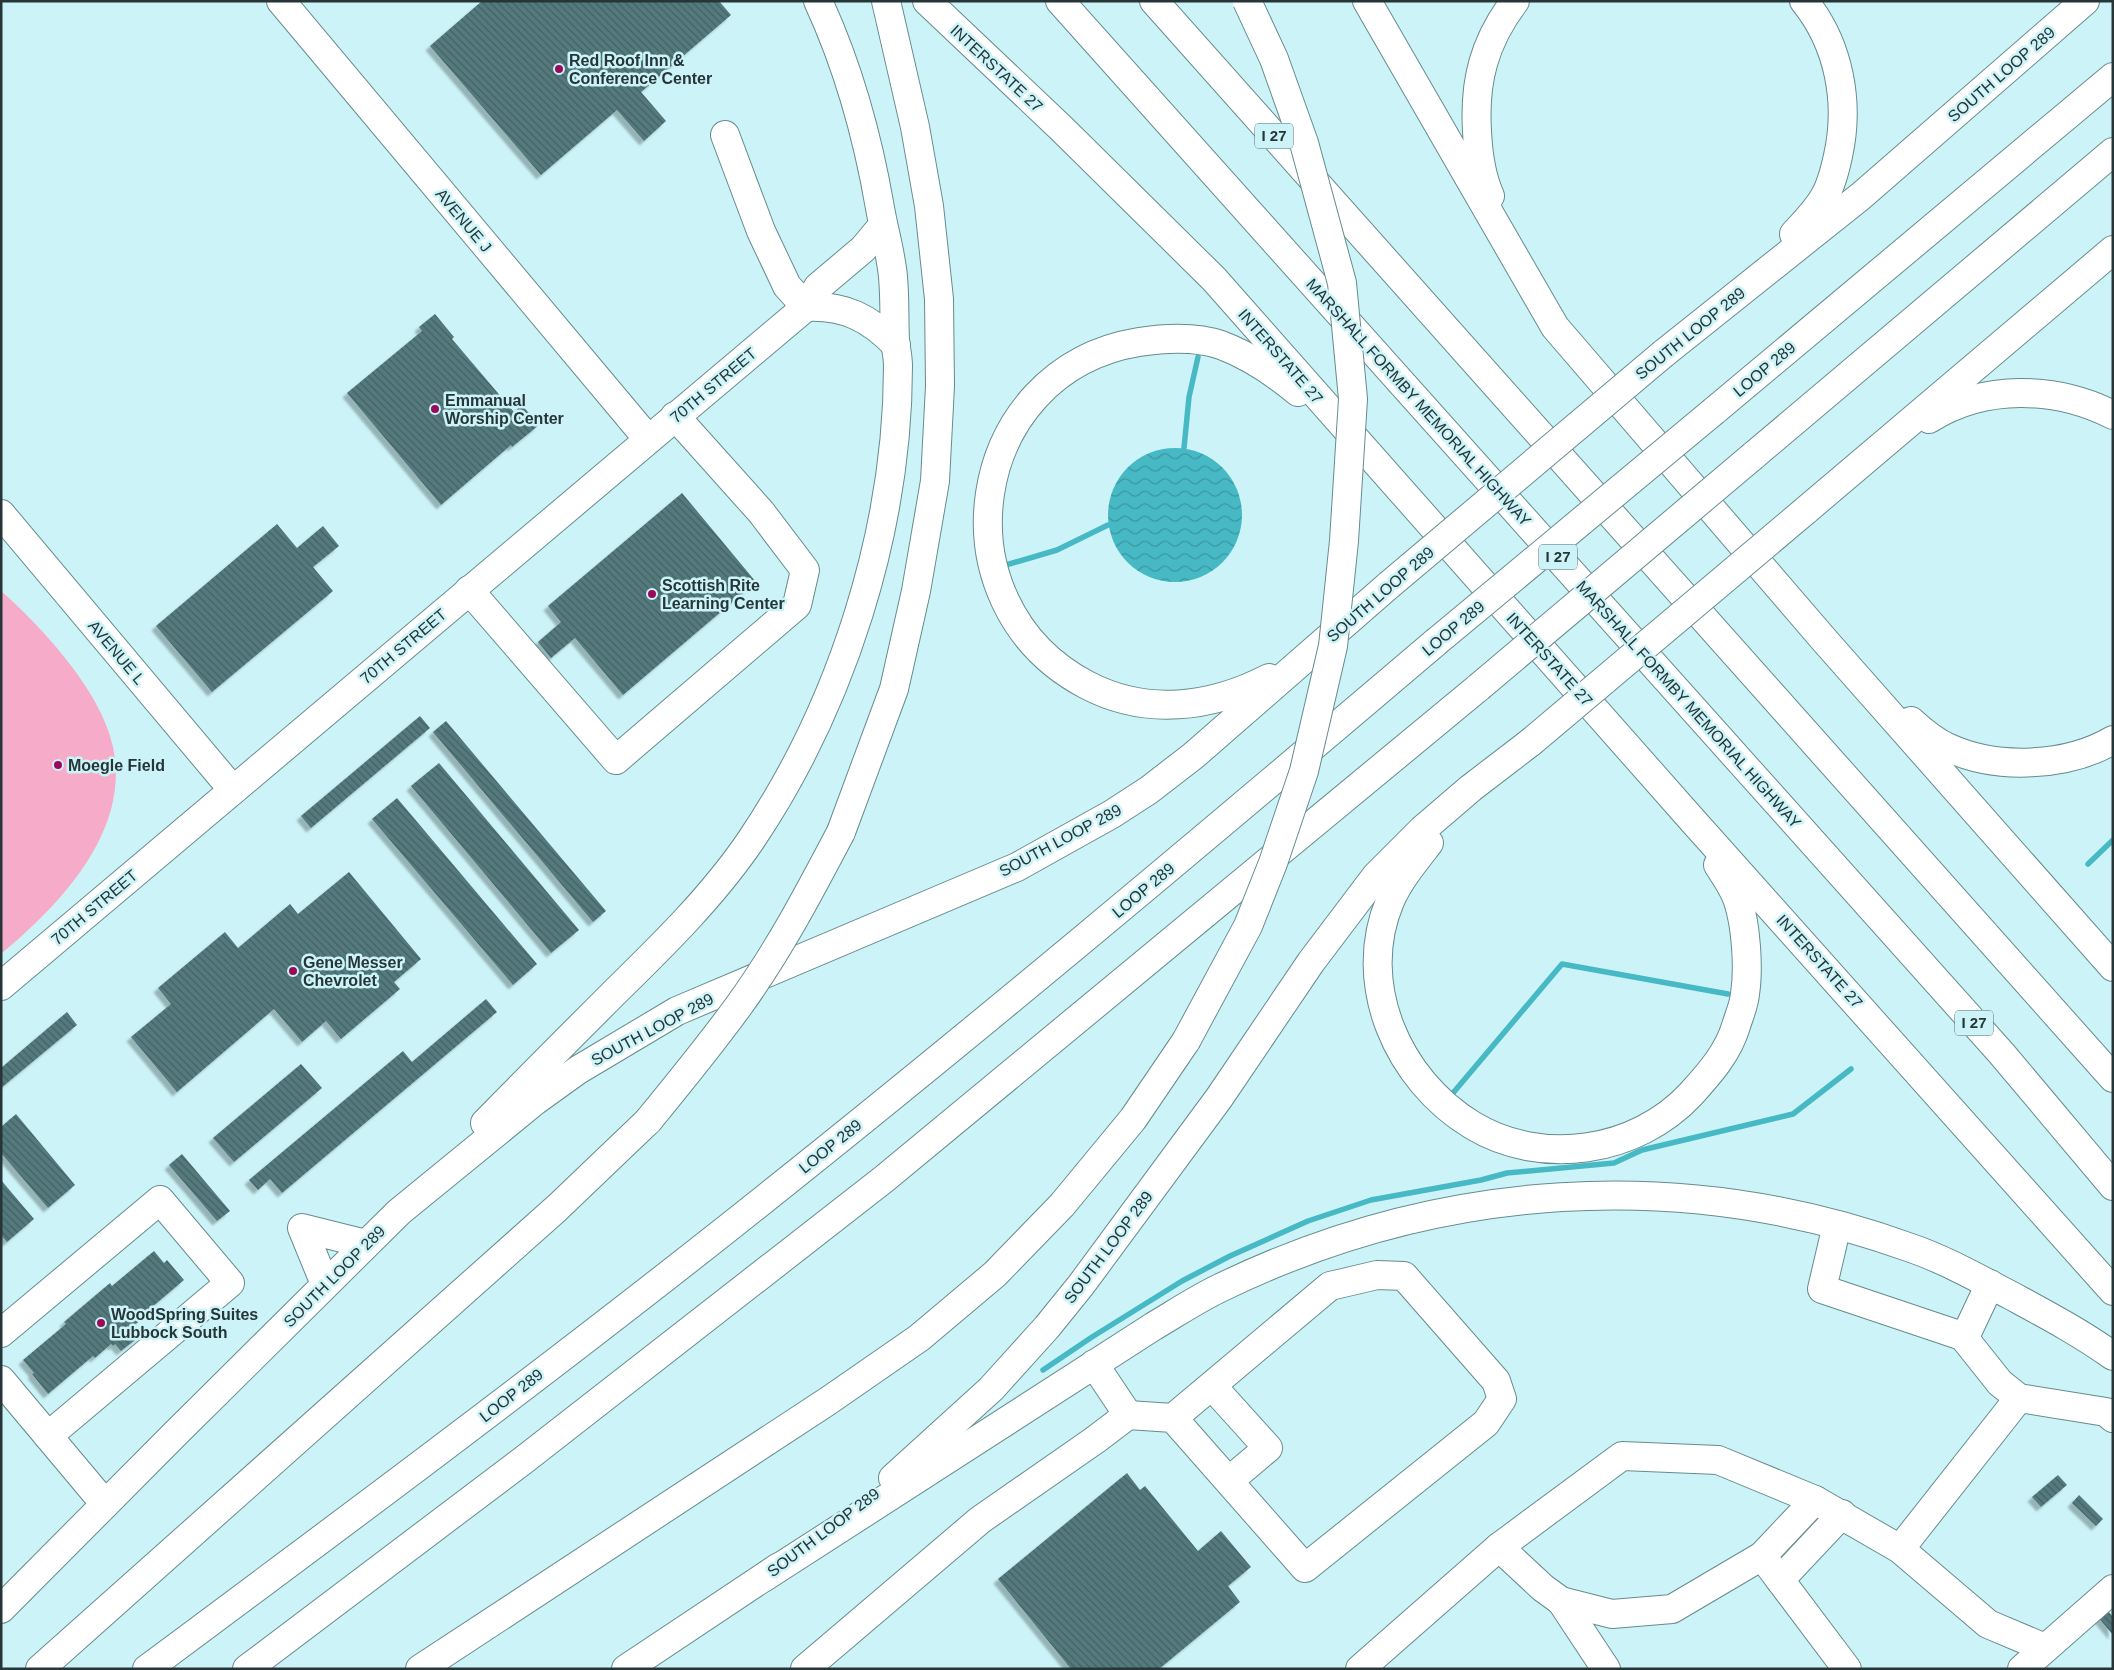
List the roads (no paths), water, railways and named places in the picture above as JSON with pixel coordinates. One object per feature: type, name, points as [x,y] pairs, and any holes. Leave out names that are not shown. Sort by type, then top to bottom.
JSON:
[{"type":"main road","name":"AVENUE J","points":[[281,1],[648,439]]},
{"type":"main road","points":[[398,1212],[538,1068],[665,942],[718,883],[750,841],[781,791],[827,699],[847,647],[878,547],[893,456],[898,363],[893,276],[874,177],[855,103],[831,30],[818,1]]},
{"type":"main road","points":[[40,1669],[557,1208],[648,1121],[704,1053],[742,1002],[802,907],[840,832],[894,689],[916,591],[934,480],[940,395],[939,299],[929,206],[915,127],[886,1]]},
{"type":"main road","name":"INTERSTATE 27","points":[[927,1],[1109,175],[1214,279],[1694,822],[2113,1291]]},
{"type":"main road","name":"MARSHALL FORMBY MEMORIAL HIGHWAY","points":[[1060,1],[2002,1054],[2113,1186]]},
{"type":"main road","name":"I 27","points":[[1154,1],[2113,1078]]},
{"type":"main road","points":[[420,1669],[828,1401],[918,1338],[995,1274],[1062,1205],[1133,1119],[1186,1041],[1248,926],[1273,863],[1304,771],[1333,646],[1344,542],[1353,399],[1342,283],[1304,143],[1274,59],[1247,1]]},
{"type":"main road","points":[[1367,1],[1555,327],[1826,642],[2113,967]]},
{"type":"main road","points":[[1515,1],[1488,45],[1480,74],[1476,102],[1478,150],[1488,192],[1555,327]]},
{"type":"main road","points":[[1757,279],[1824,199],[1835,170],[1841,141],[1844,109],[1838,69],[1828,40],[1813,12],[1804,1]]},
{"type":"main road","name":"SOUTH LOOP 289","points":[[1,1610],[398,1212],[535,1101],[578,1070],[670,1015],[728,988],[1017,867],[1112,814],[1149,790],[1193,756],[1389,584],[1663,354],[1861,196],[2085,1]]},
{"type":"main road","name":"LOOP 289","points":[[147,1669],[394,1486],[726,1229],[1138,895],[1436,642],[2113,77]]},
{"type":"main road","points":[[725,135],[765,239],[787,286],[806,307],[827,306],[847,311],[872,324],[896,345]]},
{"type":"main road","points":[[247,1669],[525,1459],[884,1179],[1479,687],[2113,152]]},
{"type":"main road","name":"70TH STREET","points":[[1,986],[806,307],[818,287],[863,249],[883,225]]},
{"type":"main road","name":"SOUTH LOOP 289","points":[[626,1669],[763,1578],[849,1516],[919,1456],[991,1389],[1041,1334],[1081,1285],[1213,1106],[1311,962],[1376,876],[1422,830],[1471,788],[1531,742],[2113,250]]},
{"type":"main road","points":[[1303,660],[1247,690],[1223,698],[1178,705],[1142,704],[1117,698],[1096,690],[1070,676],[1051,662],[1030,641],[1016,622],[994,574],[988,541],[987,512],[991,483],[1002,452],[1015,425],[1037,396],[1060,374],[1091,355],[1126,344],[1156,339],[1184,338],[1219,344],[1251,358],[1297,391],[1375,461]]},
{"type":"main road","points":[[1870,456],[1939,412],[1984,397],[2009,393],[2040,393],[2065,396],[2092,405],[2113,415]]},
{"type":"main road","points":[[469,590],[616,760],[797,605],[805,570],[761,512],[675,416]]},
{"type":"main road","name":"AVENUE L","points":[[1,514],[233,790]]},
{"type":"main road","points":[[1826,642],[1913,723],[1949,748],[2000,762],[2026,763],[2072,757],[2113,740]]},
{"type":"main road","points":[[1471,788],[1409,868],[1390,901],[1379,945],[1377,968],[1379,992],[1387,1022],[1396,1042],[1422,1083],[1439,1100],[1474,1126],[1497,1137],[1548,1150],[1575,1149],[1605,1144],[1654,1124],[1682,1103],[1707,1076],[1724,1053],[1734,1032],[1745,995],[1745,926],[1738,899],[1694,822]]},
{"type":"main road","points":[[763,1578],[1094,1364],[1219,1289],[1270,1266],[1327,1244],[1372,1229],[1427,1215],[1511,1202],[1598,1195],[1647,1196],[1710,1201],[1780,1212],[1837,1225],[1912,1248],[1990,1284],[2054,1318],[2113,1356]]},
{"type":"main road","points":[[1,1334],[160,1200],[230,1283],[48,1436]]},
{"type":"main road","points":[[1837,1225],[1822,1289],[1961,1334],[1965,1337],[1990,1284]]},
{"type":"main road","points":[[326,1284],[302,1228],[366,1244]]},
{"type":"main road","points":[[805,1669],[980,1520],[1128,1415],[1173,1418],[1330,1286],[1377,1275],[1404,1276],[1496,1381],[1502,1399],[1486,1424],[1305,1568],[1230,1480],[1173,1418]]},
{"type":"main road","points":[[1961,1334],[2000,1383],[2019,1398],[2106,1412],[2113,1418]]},
{"type":"main road","points":[[1094,1364],[1128,1415]]},
{"type":"main road","points":[[1,1380],[105,1504]]},
{"type":"main road","points":[[1212,1386],[1268,1448],[1230,1480]]},
{"type":"main road","points":[[1900,1548],[2019,1398]]},
{"type":"main road","points":[[1360,1669],[1389,1660],[1499,1547],[1622,1456],[1718,1460],[1815,1500],[1900,1548],[1988,1624],[2045,1648]]},
{"type":"main road","points":[[1561,1601],[1612,1614],[1672,1609],[1762,1556],[1815,1500]]},
{"type":"main road","points":[[1780,1580],[1842,1514]]},
{"type":"main road","points":[[1499,1547],[1543,1588],[1561,1601],[1606,1669]]},
{"type":"main road","points":[[1762,1556],[1847,1669]]},
{"type":"main road","points":[[2022,1669],[2113,1589]]},
{"type":"water","points":[[1175,448],[1201,453],[1223,467],[1237,489],[1242,515],[1237,541],[1223,563],[1201,577],[1175,582],[1149,577],[1127,563],[1113,541],[1108,515],[1113,489],[1127,467],[1149,453]]},
{"type":"waterway","points":[[1184,448],[1189,397],[1198,357]]},
{"type":"waterway","points":[[1006,565],[1057,550],[1108,525]]},
{"type":"waterway","points":[[2088,864],[2113,840]]},
{"type":"waterway","points":[[1453,1093],[1562,964],[1728,994]]},
{"type":"waterway","points":[[1043,1370],[1182,1281],[1230,1256],[1308,1221],[1371,1200],[1481,1180],[1507,1173],[1614,1163],[1642,1150],[1793,1114],[1851,1069]]},
{"type":"place","name":"Red Roof Inn & Conference Center","points":[[559,69]]},
{"type":"place","name":"Emmanual Worship Center","points":[[435,409]]},
{"type":"place","name":"Scottish Rite Learning Center","points":[[652,594]]},
{"type":"place","name":"Moegle Field","points":[[58,765]]},
{"type":"place","name":"Gene Messer Chevrolet","points":[[293,971]]},
{"type":"place","name":"WoodSpring Suites Lubbock South","points":[[101,1323]]}]
